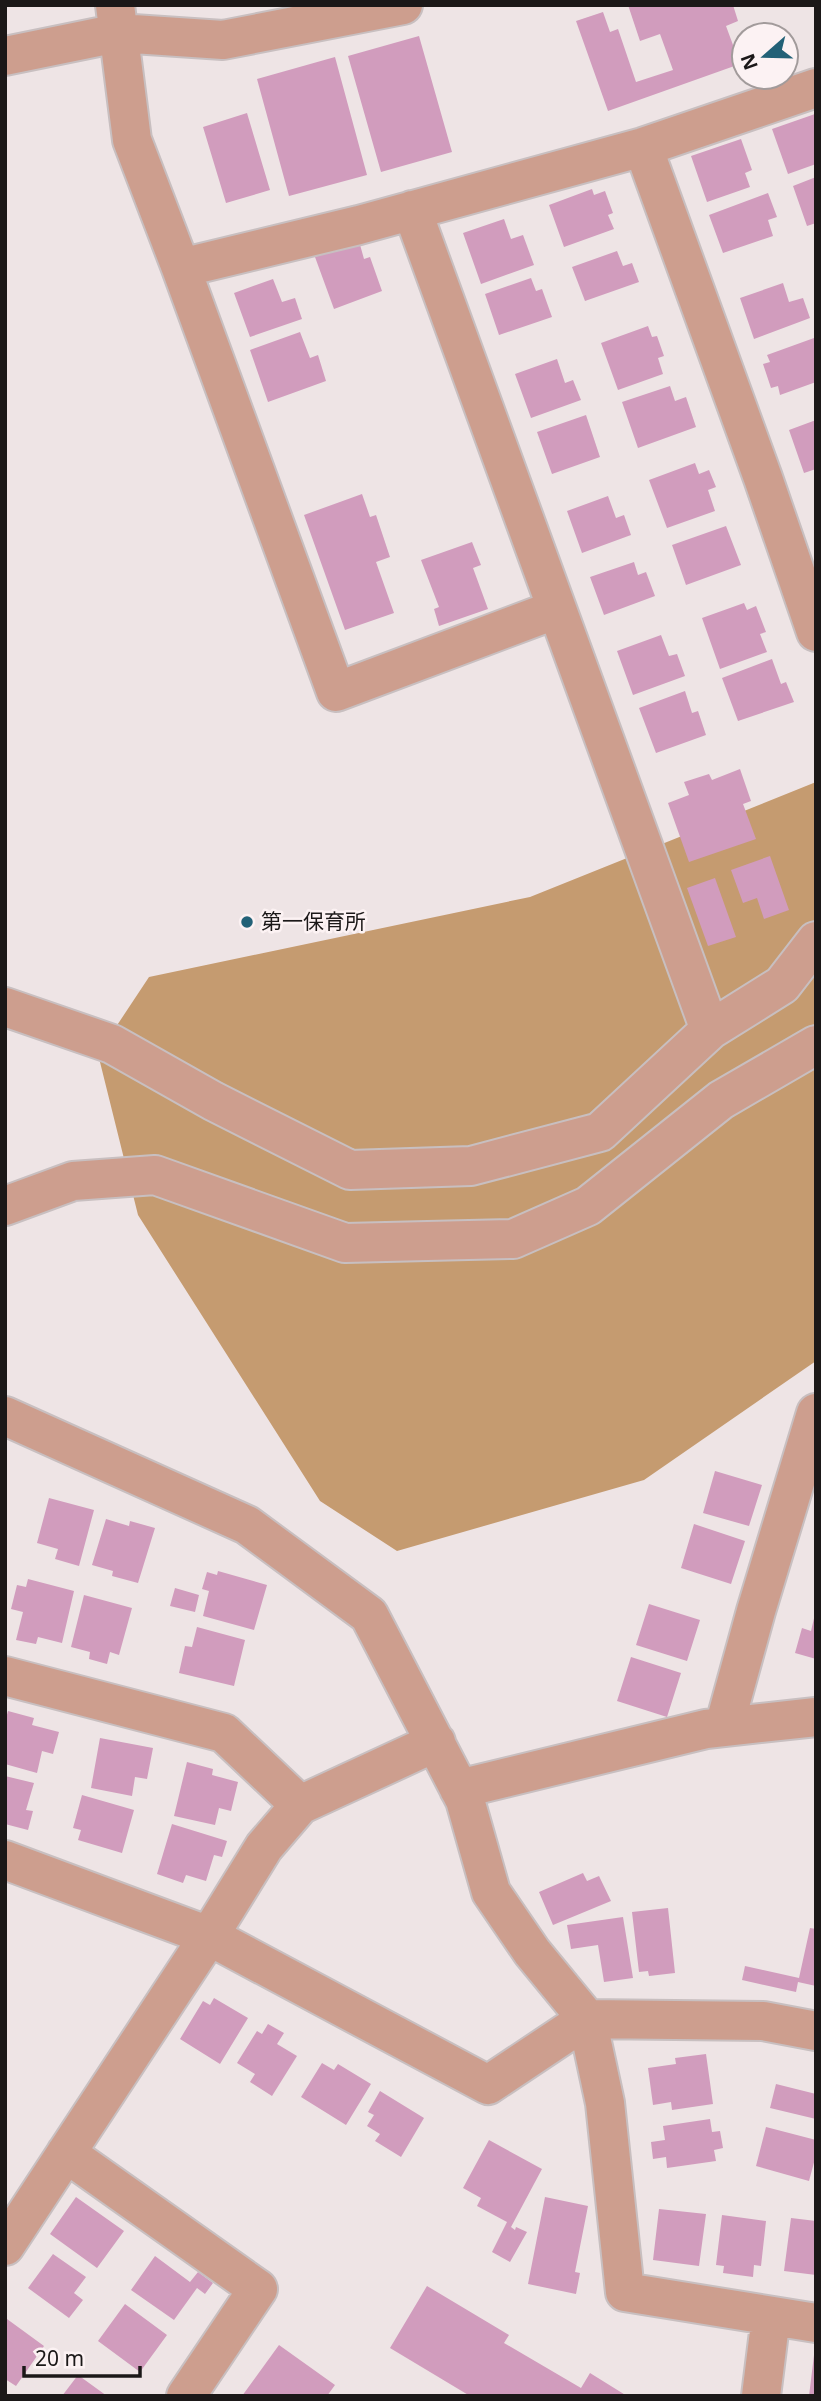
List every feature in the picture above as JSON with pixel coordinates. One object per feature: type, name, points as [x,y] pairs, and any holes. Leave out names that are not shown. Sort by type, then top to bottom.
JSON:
[{"type":"street","points":[[5,56],[117,19],[223,40],[403,5]]},
{"type":"street","points":[[117,19],[132,141],[336,692],[557,609]]},
{"type":"street","points":[[181,268],[412,210],[643,146],[816,88]]},
{"type":"street","points":[[643,146],[816,632]]},
{"type":"street","points":[[412,210],[710,1030]]},
{"type":"street","points":[[5,1007],[112,1044],[213,1101],[350,1170],[471,1166],[600,1132],[710,1030],[782,985],[816,941]]},
{"type":"street","points":[[5,1206],[73,1181],[155,1175],[345,1243],[513,1239],[588,1206],[721,1100],[816,1045]]},
{"type":"street","points":[[588,1206],[600,1132]]},
{"type":"street","points":[[724,1727],[816,1413]]},
{"type":"street","points":[[5,1416],[247,1525],[369,1615],[465,1800],[491,1892],[533,1952],[587,2019],[605,2103],[625,2292],[816,2323]]},
{"type":"street","points":[[5,1675],[224,1733],[300,1805]]},
{"type":"street","points":[[459,1789],[706,1729],[816,1717]]},
{"type":"street","points":[[5,2246],[209,1936],[264,1847],[300,1805],[436,1742]]},
{"type":"street","points":[[5,1860],[209,1936],[488,2085],[587,2019],[763,2021],[816,2031]]},
{"type":"street","points":[[66,2153],[258,2289],[186,2396]]},
{"type":"street","points":[[761,2396],[771,2316]]},
{"type":"shaded area","points":[[816,782],[816,1361],[644,1480],[397,1551],[320,1501],[138,1215],[98,1054],[149,977],[530,897]]},
{"type":"building","points":[[628,5],[733,5],[738,21],[730,21],[726,26],[730,37],[730,68],[608,111],[576,21],[603,12],[610,32],[618,29],[636,82],[673,70],[660,34],[640,41]]},
{"type":"building","points":[[419,36],[452,152],[381,172],[348,56]]},
{"type":"building","points":[[335,57],[367,175],[289,196],[257,79]]},
{"type":"building","points":[[247,113],[270,190],[226,203],[203,127]]},
{"type":"building","points":[[815,114],[816,164],[788,174],[772,129]]},
{"type":"building","points":[[741,139],[752,170],[745,173],[750,187],[707,202],[691,156]]},
{"type":"building","points":[[816,177],[816,223],[807,226],[793,186]]},
{"type":"building","points":[[592,189],[594,195],[605,191],[613,213],[608,215],[614,229],[564,247],[549,205]]},
{"type":"building","points":[[768,193],[777,217],[768,220],[773,236],[723,253],[709,215]]},
{"type":"building","points":[[504,219],[511,239],[523,235],[534,265],[481,284],[463,233]]},
{"type":"building","points":[[359,241],[364,259],[370,257],[382,291],[334,309],[315,257]]},
{"type":"building","points":[[617,251],[623,266],[632,263],[639,282],[585,301],[572,267]]},
{"type":"building","points":[[531,278],[536,291],[542,289],[552,317],[499,335],[485,294]]},
{"type":"building","points":[[273,279],[282,302],[295,298],[302,319],[250,337],[234,293]]},
{"type":"building","points":[[783,283],[789,302],[803,298],[810,318],[754,339],[740,298]]},
{"type":"building","points":[[648,326],[652,337],[657,336],[664,356],[658,358],[663,374],[618,390],[601,343]]},
{"type":"building","points":[[300,332],[310,358],[318,355],[326,381],[268,402],[250,350]]},
{"type":"building","points":[[814,338],[816,382],[780,395],[778,386],[771,388],[763,364],[770,362],[767,355]]},
{"type":"building","points":[[557,359],[565,383],[573,380],[581,400],[531,418],[515,374]]},
{"type":"building","points":[[670,386],[675,401],[686,397],[696,427],[638,448],[622,402]]},
{"type":"building","points":[[586,415],[600,457],[552,474],[537,432]]},
{"type":"building","points":[[816,420],[816,469],[804,473],[789,430]]},
{"type":"building","points":[[695,463],[699,474],[709,470],[716,487],[708,490],[715,511],[667,528],[649,480]]},
{"type":"building","points":[[362,494],[370,517],[376,515],[390,557],[376,562],[394,613],[345,630],[304,515]]},
{"type":"building","points":[[608,496],[616,518],[624,515],[631,535],[582,553],[567,511]]},
{"type":"building","points":[[726,526],[741,565],[686,585],[672,545]]},
{"type":"building","points":[[472,542],[481,565],[473,568],[488,609],[439,626],[434,609],[439,607],[421,560]]},
{"type":"building","points":[[634,562],[638,575],[646,572],[655,596],[604,615],[590,577]]},
{"type":"building","points":[[744,603],[747,610],[756,606],[766,632],[760,634],[767,652],[720,669],[702,618]]},
{"type":"building","points":[[661,635],[669,656],[677,654],[685,676],[633,695],[617,651]]},
{"type":"building","points":[[772,659],[781,684],[786,682],[794,702],[738,721],[722,678]]},
{"type":"building","points":[[685,691],[692,713],[698,711],[706,735],[656,753],[639,708]]},
{"type":"building","points":[[740,769],[751,801],[743,804],[756,839],[689,862],[668,803],[689,795],[684,782],[709,774],[712,780]]},
{"type":"building","points":[[770,856],[789,910],[764,919],[757,898],[743,903],[731,870]]},
{"type":"building","points":[[715,878],[736,937],[708,946],[687,888]]},
{"type":"building","points":[[715,1471],[762,1485],[749,1526],[703,1513]]},
{"type":"building","points":[[49,1498],[94,1510],[79,1566],[55,1559],[58,1549],[37,1543]]},
{"type":"building","points":[[106,1519],[129,1526],[130,1521],[155,1528],[138,1583],[112,1576],[113,1571],[92,1565]]},
{"type":"building","points":[[694,1524],[745,1541],[731,1584],[681,1568]]},
{"type":"building","points":[[218,1571],[267,1585],[254,1630],[203,1616],[209,1591],[202,1589],[207,1572],[217,1575]]},
{"type":"building","points":[[28,1579],[74,1591],[62,1643],[38,1637],[36,1644],[16,1640],[23,1612],[11,1609],[17,1585],[26,1587]]},
{"type":"building","points":[[175,1588],[199,1595],[195,1612],[170,1606]]},
{"type":"building","points":[[84,1595],[132,1608],[119,1655],[110,1652],[107,1664],[89,1659],[90,1652],[71,1647]]},
{"type":"building","points":[[649,1604],[700,1620],[687,1661],[636,1645]]},
{"type":"building","points":[[815,1614],[816,1659],[795,1653],[802,1628],[811,1631]]},
{"type":"building","points":[[197,1627],[245,1640],[234,1686],[179,1673],[185,1646],[192,1647]]},
{"type":"building","points":[[631,1657],[681,1673],[667,1717],[617,1701]]},
{"type":"building","points":[[8,1711],[34,1718],[32,1725],[59,1732],[53,1754],[42,1751],[37,1773],[5,1764],[5,1722]]},
{"type":"building","points":[[100,1738],[153,1748],[147,1779],[135,1777],[132,1796],[91,1788]]},
{"type":"building","points":[[187,1762],[213,1769],[212,1775],[238,1782],[231,1811],[219,1808],[215,1825],[174,1816]]},
{"type":"building","points":[[5,1776],[34,1783],[26,1810],[33,1811],[28,1830],[5,1824]]},
{"type":"building","points":[[82,1795],[134,1810],[122,1853],[78,1840],[81,1830],[73,1828]]},
{"type":"building","points":[[172,1824],[227,1841],[222,1857],[214,1855],[206,1881],[186,1875],[183,1883],[157,1874]]},
{"type":"building","points":[[583,1873],[587,1881],[599,1876],[611,1901],[553,1925],[539,1892]]},
{"type":"building","points":[[668,1908],[675,1973],[649,1976],[648,1971],[639,1972],[632,1912]]},
{"type":"building","points":[[623,1917],[633,1978],[604,1982],[598,1945],[571,1949],[567,1925]]},
{"type":"building","points":[[810,1928],[816,1929],[816,1986],[798,1982],[796,1992],[742,1980],[745,1966],[799,1978]]},
{"type":"building","points":[[214,1998],[248,2018],[220,2064],[180,2039],[203,2001],[210,2005]]},
{"type":"building","points":[[268,2024],[284,2033],[277,2044],[297,2056],[272,2096],[250,2082],[255,2074],[237,2063],[257,2031],[262,2034]]},
{"type":"building","points":[[706,2054],[713,2104],[672,2110],[671,2102],[653,2105],[648,2068],[676,2064],[675,2058]]},
{"type":"building","points":[[322,2063],[334,2070],[338,2064],[371,2084],[346,2125],[301,2097]]},
{"type":"building","points":[[776,2084],[816,2094],[816,2119],[770,2108]]},
{"type":"building","points":[[380,2091],[424,2118],[401,2157],[375,2141],[380,2134],[367,2126],[374,2115],[368,2112]]},
{"type":"building","points":[[710,2119],[712,2132],[720,2131],[723,2148],[714,2150],[716,2161],[667,2168],[666,2157],[653,2159],[651,2142],[665,2140],[663,2126]]},
{"type":"building","points":[[766,2127],[816,2140],[816,2155],[809,2181],[756,2166]]},
{"type":"building","points":[[489,2140],[542,2169],[511,2227],[527,2232],[510,2262],[492,2252],[507,2222],[477,2206],[481,2198],[463,2188]]},
{"type":"building","points":[[76,2197],[124,2231],[97,2268],[50,2234]]},
{"type":"building","points":[[545,2197],[588,2206],[575,2272],[580,2273],[576,2294],[528,2284]]},
{"type":"building","points":[[659,2209],[706,2214],[699,2266],[653,2260]]},
{"type":"building","points":[[722,2215],[766,2221],[761,2266],[754,2265],[753,2277],[723,2273],[724,2266],[716,2265]]},
{"type":"building","points":[[791,2218],[816,2221],[816,2275],[784,2271]]},
{"type":"building","points":[[53,2254],[86,2277],[74,2293],[83,2300],[69,2318],[28,2288]]},
{"type":"building","points":[[155,2256],[190,2282],[198,2272],[213,2283],[205,2294],[197,2288],[174,2320],[131,2290]]},
{"type":"building","points":[[427,2286],[509,2335],[504,2343],[581,2388],[590,2373],[627,2396],[470,2396],[390,2348]]},
{"type":"building","points":[[125,2304],[167,2335],[140,2372],[98,2341]]},
{"type":"building","points":[[7,2319],[44,2346],[16,2386],[5,2379]]},
{"type":"building","points":[[279,2345],[335,2385],[327,2396],[242,2396]]},
{"type":"building","points":[[814,2355],[816,2396],[809,2396]]},
{"type":"building","points":[[78,2375],[107,2396],[62,2396]]},
{"type":"place","name":"第一保育所","points":[[247,922]]}]
